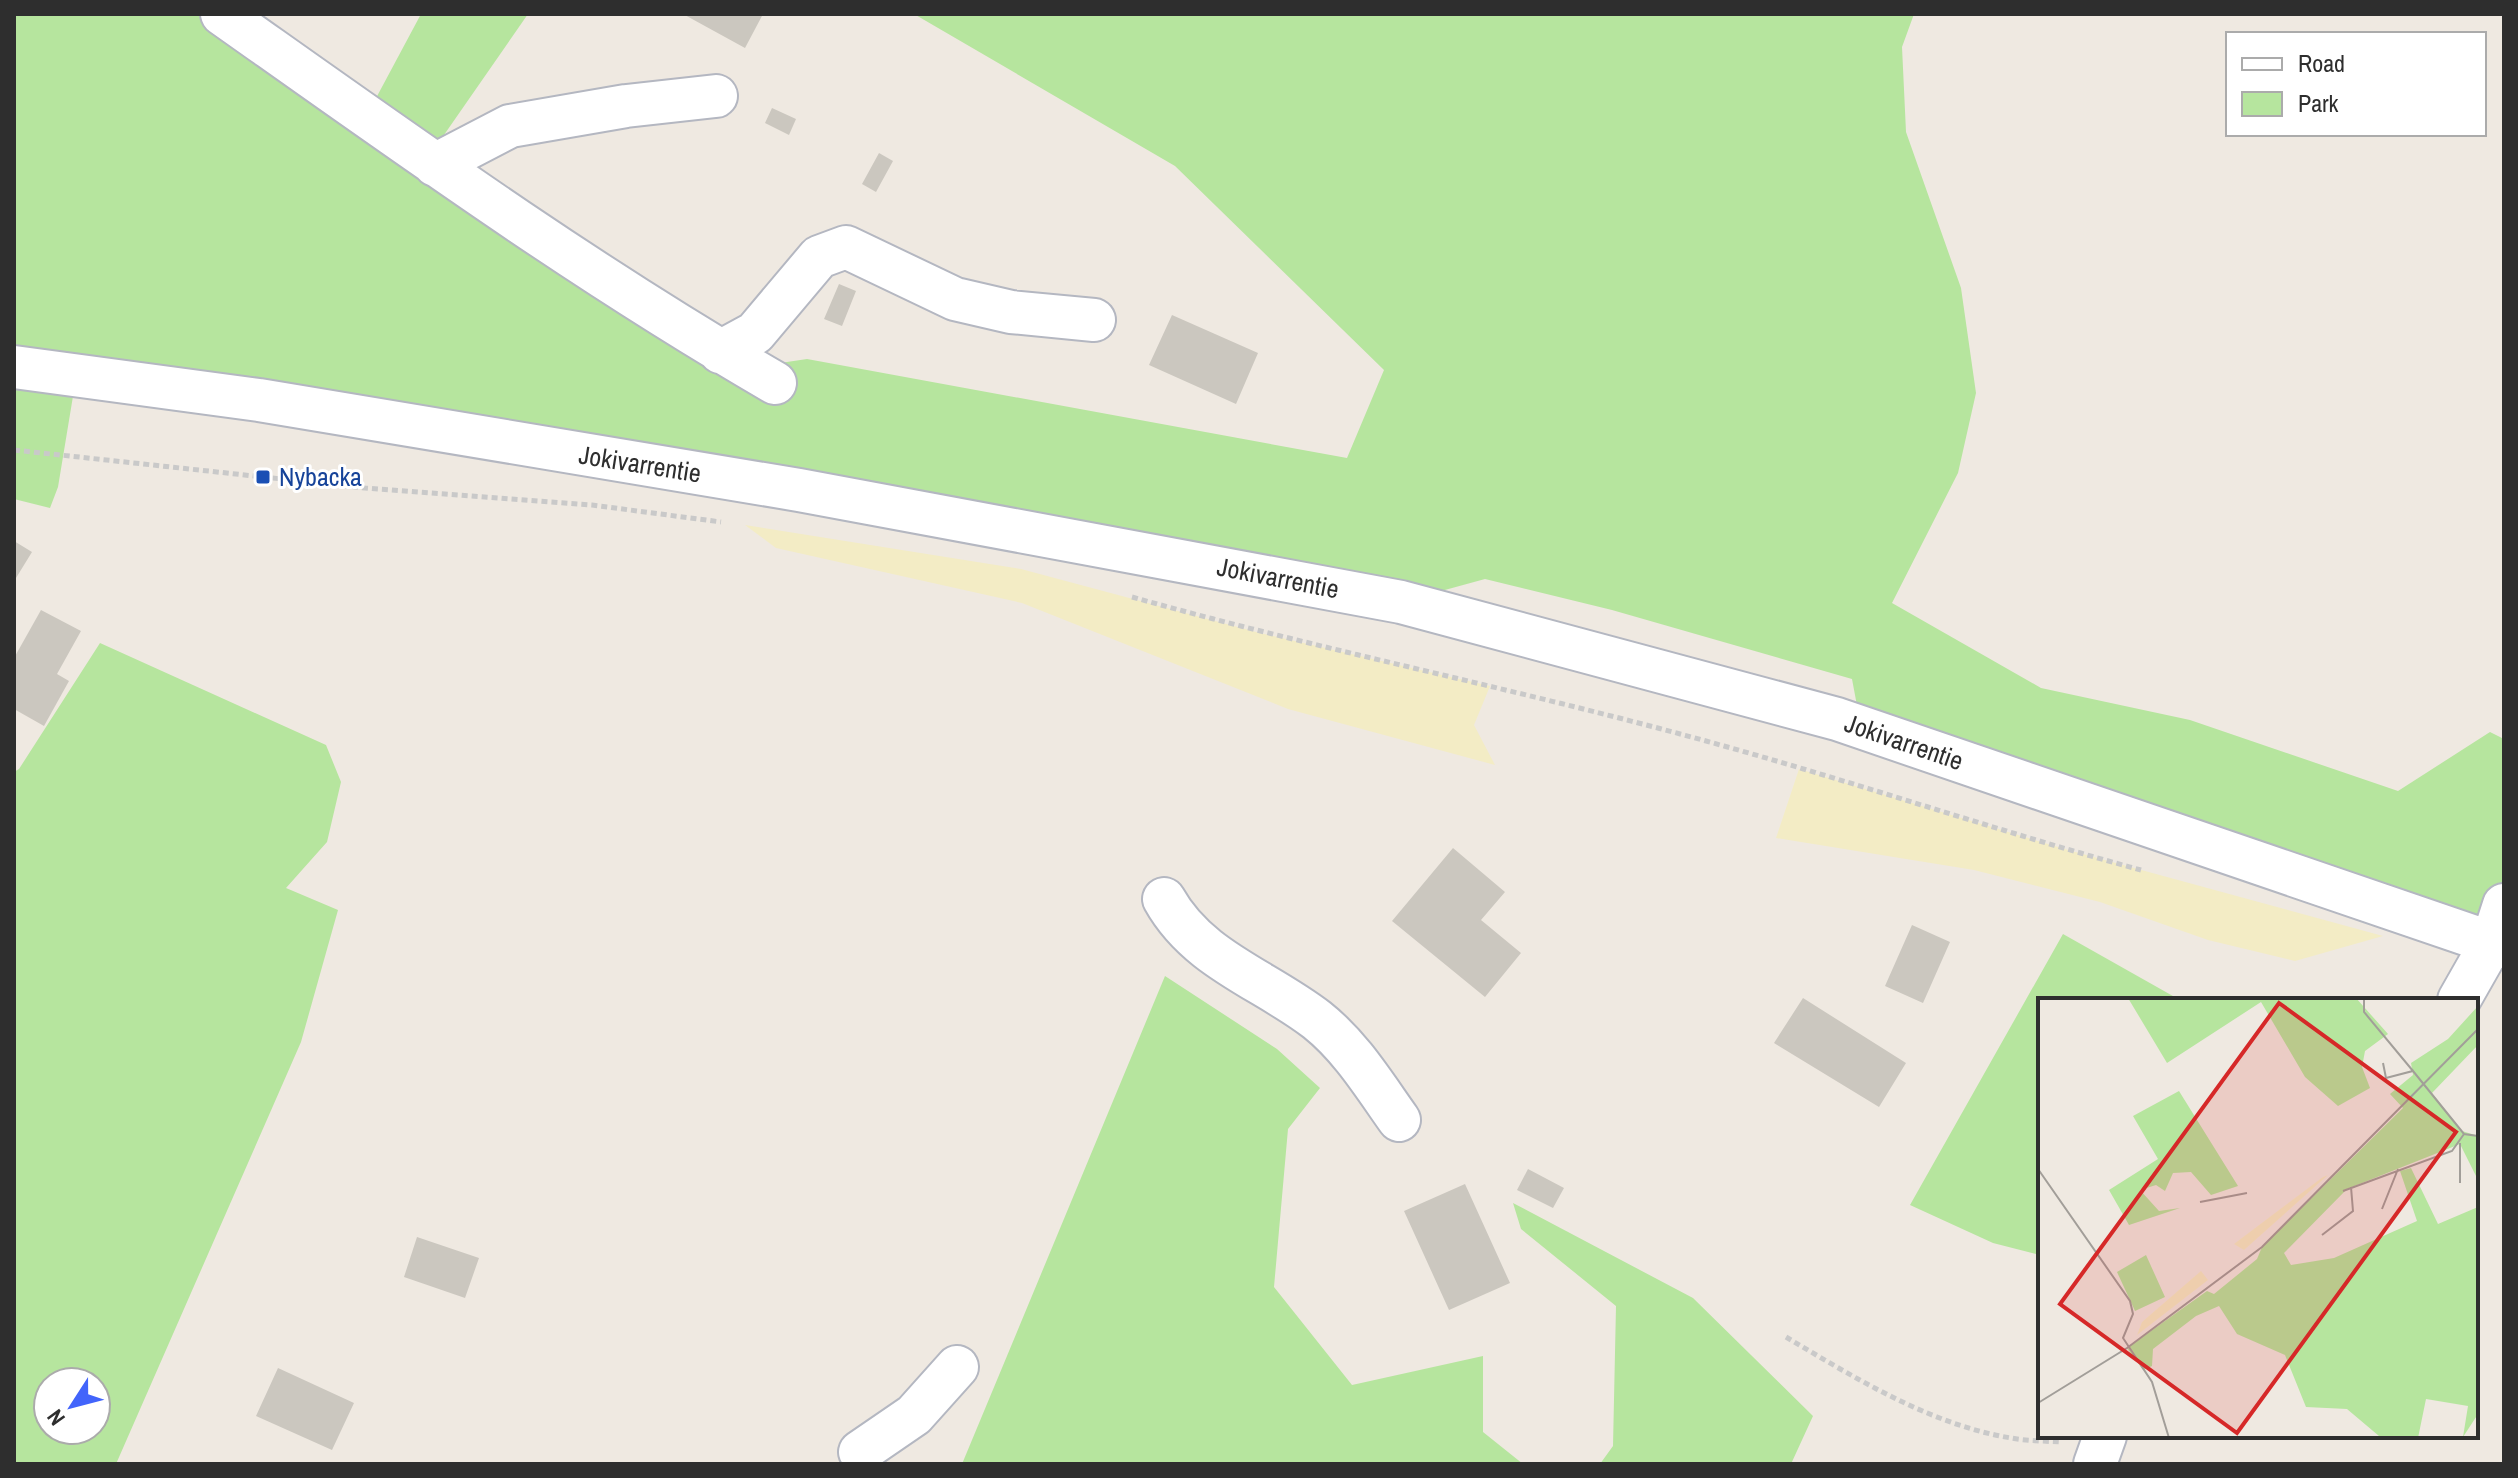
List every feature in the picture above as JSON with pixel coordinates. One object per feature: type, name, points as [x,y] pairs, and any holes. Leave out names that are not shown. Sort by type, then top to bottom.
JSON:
[{"type":"street","points":[[222,14],[435,165],[720,352],[775,383]]},
{"type":"street","points":[[435,165],[510,126],[626,106],[716,96]]},
{"type":"street","points":[[720,352],[755,333],[819,257],[846,247],[955,299],[1011,312],[1094,320]]},
{"type":"street","name":"Jokivarrentie","points":[[14,367],[259,400],[814,493],[1401,602],[1837,719],[2500,931]]},
{"type":"street","points":[[1164,899],[1178,924],[1209,953],[1318,1020],[1349,1050],[1399,1120]]},
{"type":"street","points":[[2460,998],[2500,931]]},
{"type":"street","points":[[860,1452],[914,1415],[957,1367]]},
{"type":"path","points":[[14,450],[365,488],[592,505],[730,523]]},
{"type":"path","points":[[1127,596],[1260,633],[1452,676],[1724,746],[2143,871]]},
{"type":"path","points":[[1786,1337],[1853,1377],[1953,1422],[2011,1438],[2101,1448]]},
{"type":"green space","points":[[14,14],[222,14],[748,368],[807,359],[1347,458],[1384,370],[1175,166],[914,14],[1914,14],[1902,47],[1906,132],[1961,288],[1976,393],[1958,473],[1892,603],[2041,688],[2190,720],[2398,791],[2490,732],[2504,739],[2504,905],[2492,942],[1861,727],[1852,679],[1612,610],[1485,579],[1401,602],[76,378],[58,487],[50,508],[14,499]]},
{"type":"green space","points":[[421,14],[528,14],[437,145],[375,100]]},
{"type":"green space","points":[[100,643],[326,745],[341,782],[327,842],[286,888],[338,910],[301,1042],[116,1464],[14,1464],[14,772],[19,769]]},
{"type":"green space","points":[[2063,934],[2176,998],[2038,998],[2038,1254],[1993,1243],[1910,1205]]},
{"type":"green space","points":[[1165,976],[1277,1049],[1320,1088],[1288,1129],[1274,1287],[1352,1385],[1483,1356],[1483,1432],[1523,1464],[962,1464]]},
{"type":"green space","points":[[1513,1203],[1693,1298],[1813,1416],[1791,1464],[1600,1464],[1613,1446],[1616,1306],[1521,1229]]},
{"type":"sand","points":[[745,525],[1021,569],[1260,633],[1490,686],[1474,725],[1495,765],[1288,709],[1022,603],[776,548]]},
{"type":"sand","points":[[1799,769],[2068,850],[2383,936],[2295,961],[2208,940],[2100,902],[1974,870],[1776,838]]},
{"type":"building","points":[[683,14],[763,14],[745,48]]},
{"type":"building","points":[[772,108],[796,119],[789,135],[765,123]]},
{"type":"building","points":[[879,153],[893,161],[876,192],[862,184]]},
{"type":"building","points":[[839,284],[856,291],[842,326],[824,319]]},
{"type":"building","points":[[1172,315],[1258,353],[1236,404],[1149,365]]},
{"type":"building","points":[[14,541],[32,552],[16,578],[14,577]]},
{"type":"building","points":[[41,610],[81,631],[57,674],[69,681],[44,726],[14,709],[14,658]]},
{"type":"building","points":[[1453,848],[1505,892],[1481,920],[1521,953],[1485,997],[1392,921]]},
{"type":"building","points":[[1912,925],[1950,942],[1923,1003],[1885,986]]},
{"type":"building","points":[[1803,998],[1906,1063],[1879,1107],[1774,1043]]},
{"type":"building","points":[[1528,1169],[1564,1188],[1553,1208],[1517,1190]]},
{"type":"building","points":[[1465,1184],[1510,1283],[1449,1310],[1404,1211]]},
{"type":"building","points":[[417,1237],[479,1258],[465,1298],[404,1277]]},
{"type":"building","points":[[278,1368],[354,1403],[332,1450],[256,1416]]},
{"type":"place","name":"Nybacka","points":[[263,477]]}]
